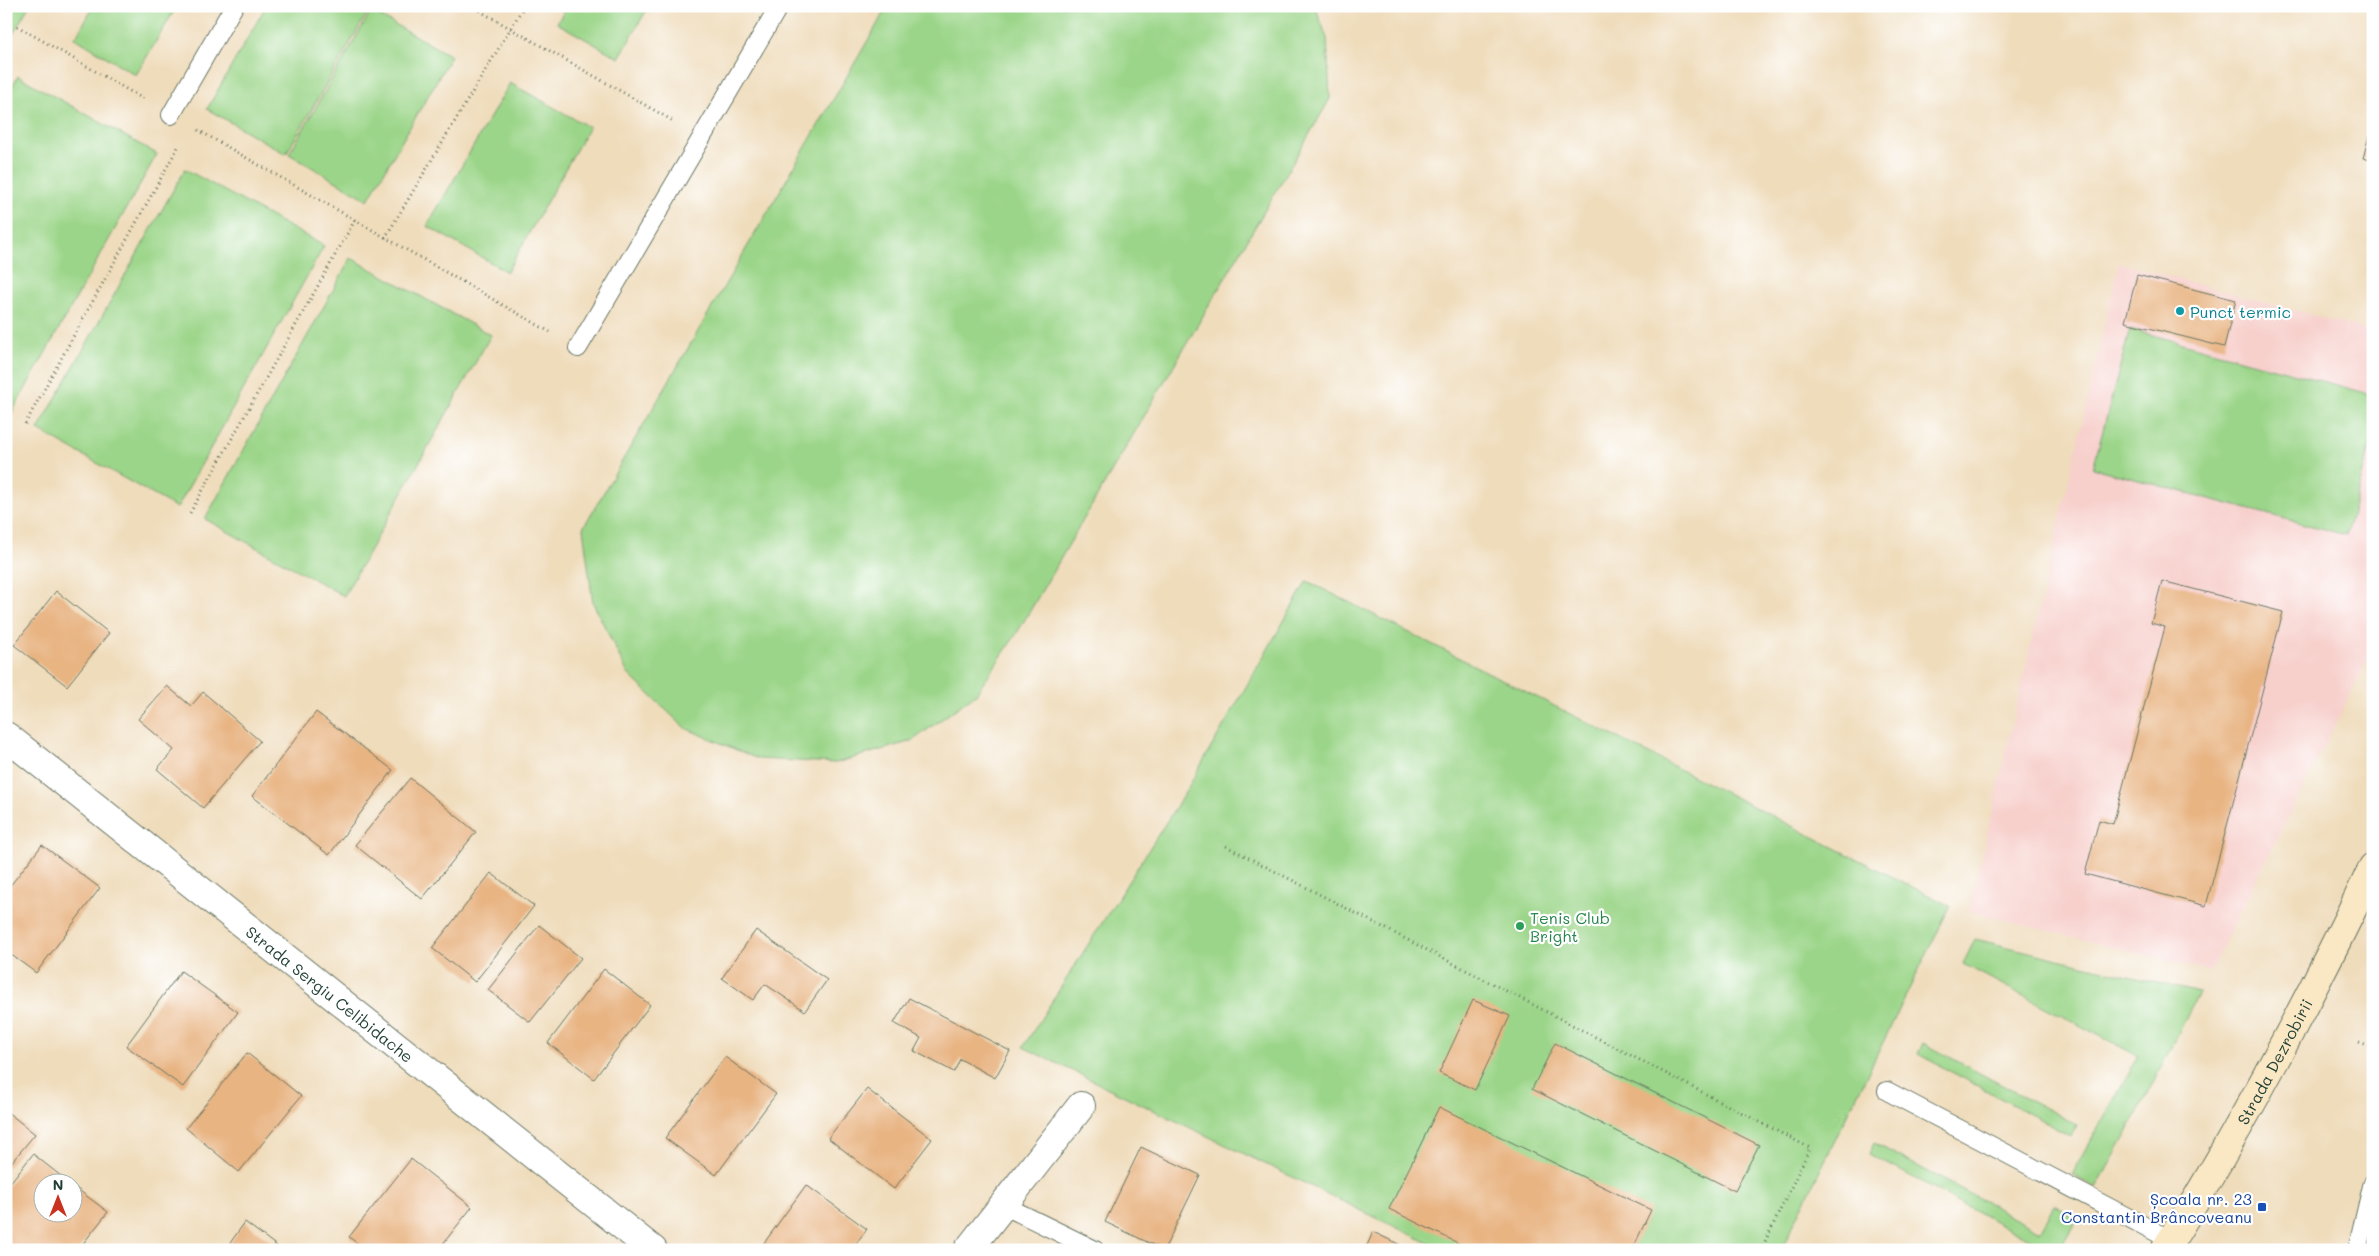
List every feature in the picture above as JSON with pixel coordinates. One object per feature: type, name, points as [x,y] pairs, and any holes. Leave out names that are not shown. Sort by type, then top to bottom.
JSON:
[{"type":"main road","name":"Strada Dezrobirii","points":[[2168,1245],[2208,1182],[2277,1054],[2373,867]]},
{"type":"street","name":"Strada Sergiu Celibidache","points":[[6,736],[654,1250]]},
{"type":"street","points":[[968,1250],[1081,1106]]},
{"type":"lane","points":[[171,115],[234,6]]},
{"type":"lane","points":[[578,348],[779,6]]},
{"type":"lane","points":[[1887,1091],[2168,1245]]},
{"type":"lane","points":[[2357,1250],[2373,1182]]},
{"type":"lane","points":[[1003,1205],[1095,1250]]},
{"type":"path","points":[[471,6],[702,137]]},
{"type":"path","points":[[385,238],[524,6]]},
{"type":"path","points":[[17,26],[578,348]]},
{"type":"path","points":[[25,424],[190,125]]},
{"type":"path","points":[[190,513],[355,220]]},
{"type":"path","points":[[1226,846],[1810,1148],[1761,1250]]},
{"type":"path","points":[[2359,1042],[2373,1047]]},
{"type":"shaded area","points":[[2119,263],[2373,332],[2373,650],[2210,971],[1969,911]]},
{"type":"green space","points":[[6,6],[29,6],[6,46]]},
{"type":"green space","points":[[94,6],[177,6],[136,75],[75,38]]},
{"type":"green space","points":[[266,6],[362,6],[369,10],[286,154],[207,109]]},
{"type":"green space","points":[[567,6],[649,6],[619,58],[557,23]]},
{"type":"green space","points":[[888,6],[1315,6],[1327,38],[1330,99],[1017,633],[976,694],[912,741],[836,763],[758,759],[685,728],[628,674],[593,603],[583,528]]},
{"type":"green space","points":[[371,11],[451,56],[368,200],[289,154]]},
{"type":"green space","points":[[18,76],[157,154],[10,416],[6,413],[6,97]]},
{"type":"green space","points":[[510,83],[589,127],[507,272],[427,226]]},
{"type":"green space","points":[[185,169],[324,246],[177,508],[38,430]]},
{"type":"green space","points":[[351,258],[491,335],[344,596],[205,519]]},
{"type":"green space","points":[[2130,329],[2373,395],[2373,436],[2346,535],[2093,468]]},
{"type":"green space","name":"Tenis Club Bright","points":[[1307,581],[1950,906],[1781,1250],[1443,1250],[1023,1047],[1186,791]]},
{"type":"green space","points":[[1975,939],[2199,993],[2126,1135],[2096,1188],[2072,1175],[2138,1056],[1963,964]]},
{"type":"green space","points":[[1923,1043],[2077,1125],[2071,1136],[1918,1054]]},
{"type":"green space","points":[[1874,1143],[2040,1231],[2055,1205],[2077,1219],[2059,1250],[2030,1250],[2034,1242],[1869,1154]]},
{"type":"building","points":[[2373,125],[2373,161],[2363,158]]},
{"type":"building","name":"Punct termic","points":[[2137,275],[2236,300],[2224,347],[2125,322]]},
{"type":"building","points":[[2162,581],[2283,612],[2206,906],[2085,874],[2099,820],[2113,824],[2165,627],[2151,623]]},
{"type":"building","points":[[56,591],[109,633],[67,686],[14,645]]},
{"type":"building","points":[[167,686],[191,706],[203,692],[260,741],[203,808],[157,769],[174,750],[138,719]]},
{"type":"building","points":[[316,712],[393,770],[329,855],[252,796]]},
{"type":"building","points":[[410,778],[476,832],[422,899],[355,845]]},
{"type":"building","points":[[42,845],[100,888],[36,973],[6,951],[6,891]]},
{"type":"building","points":[[491,873],[534,906],[475,982],[432,948]]},
{"type":"building","points":[[539,925],[581,958],[530,1022],[488,990]]},
{"type":"building","points":[[756,930],[827,980],[805,1011],[765,984],[753,1000],[722,978]]},
{"type":"building","points":[[604,969],[650,1005],[594,1079],[548,1043]]},
{"type":"building","points":[[181,971],[238,1012],[183,1087],[126,1046]]},
{"type":"building","points":[[909,998],[1010,1051],[995,1078],[960,1059],[954,1072],[914,1051],[921,1038],[894,1023]]},
{"type":"building","points":[[1473,1000],[1510,1016],[1475,1090],[1439,1073]]},
{"type":"building","points":[[1555,1043],[1759,1145],[1735,1191],[1532,1089]]},
{"type":"building","points":[[247,1053],[301,1096],[239,1172],[186,1128]]},
{"type":"building","points":[[725,1057],[776,1094],[716,1175],[665,1138]]},
{"type":"building","points":[[867,1089],[932,1139],[894,1189],[828,1138]]},
{"type":"building","points":[[1439,1107],[1651,1210],[1632,1250],[1472,1250],[1389,1209]]},
{"type":"building","points":[[6,1111],[35,1134],[6,1169]]},
{"type":"building","points":[[1141,1147],[1200,1175],[1164,1250],[1105,1222]]},
{"type":"building","points":[[33,1154],[58,1174],[32,1174],[32,1224],[82,1224],[82,1192],[108,1212],[78,1250],[6,1250],[6,1188]]},
{"type":"building","points":[[411,1159],[472,1207],[438,1250],[366,1250],[349,1237]]},
{"type":"building","points":[[806,1185],[867,1229],[851,1250],[759,1250]]},
{"type":"building","points":[[245,1222],[282,1250],[225,1250]]},
{"type":"building","points":[[1373,1232],[1411,1250],[1365,1250]]},
{"type":"place","name":"Punct termic","points":[[2180,311]]},
{"type":"place","name":"Tenis Club Bright","points":[[1520,926]]},
{"type":"place","name":"Școala nr. 23 Constantin Brâncoveanu","points":[[2262,1207]]}]
